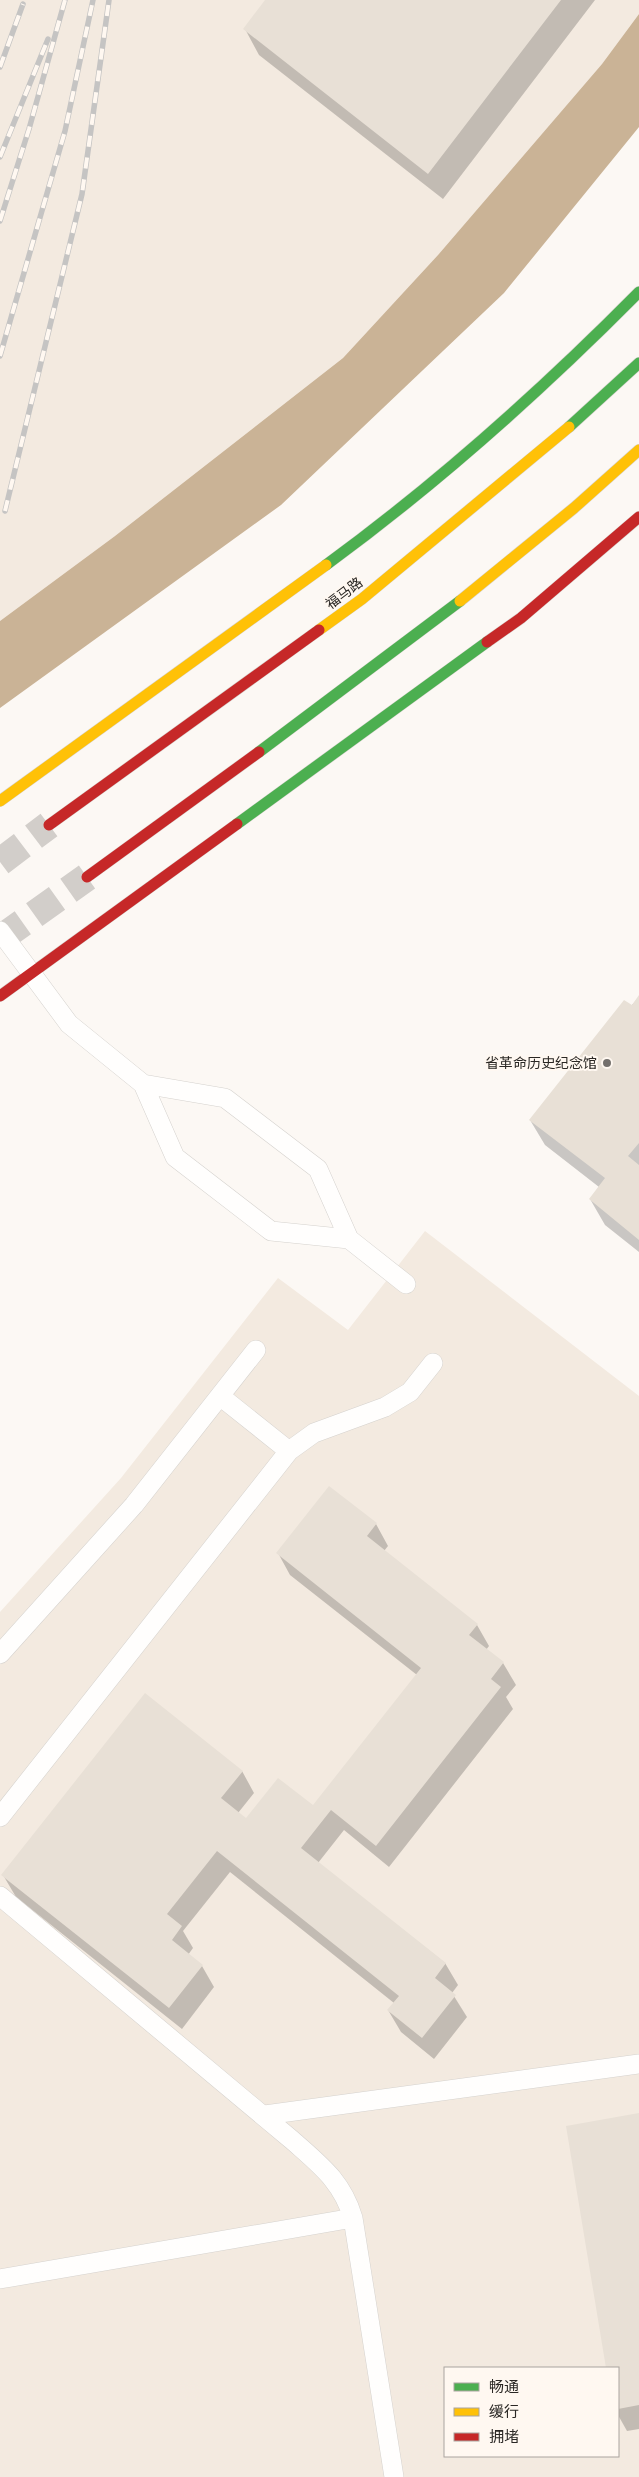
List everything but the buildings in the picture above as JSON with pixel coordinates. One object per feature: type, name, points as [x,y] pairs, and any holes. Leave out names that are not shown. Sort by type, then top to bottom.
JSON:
[{"type":"main road","points":[[0,801],[333,560],[423,489],[511,414],[602,332],[639,292]]},
{"type":"main road","name":"福马路","points":[[49,825],[362,599],[540,453],[639,363]]},
{"type":"main road","points":[[87,877],[403,646],[491,579],[581,503],[639,450]]},
{"type":"main road","points":[[0,996],[521,618],[639,517]]},
{"type":"lane","points":[[0,931],[69,1024],[143,1084],[175,1157],[271,1231],[349,1238]]},
{"type":"lane","points":[[143,1084],[225,1098],[318,1169],[349,1238],[406,1284]]},
{"type":"lane","points":[[0,1654],[134,1505],[256,1350]]},
{"type":"lane","points":[[0,1817],[289,1451],[314,1433],[385,1407],[410,1392],[433,1363]]},
{"type":"lane","points":[[220,1396],[289,1451]]},
{"type":"lane","points":[[0,1896],[265,2115],[336,2182],[347,2198],[353,2218],[394,2477]]},
{"type":"lane","points":[[265,2115],[639,2064]]},
{"type":"lane","points":[[0,2279],[353,2218]]},
{"type":"shaded area","points":[[0,0],[639,0],[639,14],[602,64],[438,255],[343,358],[115,536],[0,621]]},
{"type":"shaded area","points":[[639,14],[639,127],[504,293],[281,505],[0,708],[0,621],[115,536],[343,358],[438,255],[602,64]]},
{"type":"shaded area","points":[[425,1231],[639,1396],[639,2477],[0,2477],[0,1612],[121,1478],[278,1278],[348,1330]]},
{"type":"tunnel","points":[[0,862],[49,825]]},
{"type":"tunnel","points":[[0,939],[87,877]]},
{"type":"railway","points":[[0,221],[29,129],[65,0]]},
{"type":"railway","points":[[0,356],[65,131],[93,0]]},
{"type":"railway","points":[[5,511],[82,194],[109,0]]},
{"type":"railway","points":[[0,67],[23,4]]},
{"type":"railway","points":[[0,157],[48,39]]},
{"type":"traffic: fast","points":[[326,565],[408,502],[488,435],[639,292]]},
{"type":"traffic: fast","points":[[569,427],[639,363]]},
{"type":"traffic: fast","points":[[259,752],[460,601]]},
{"type":"traffic: fast","points":[[237,824],[487,642]]},
{"type":"traffic: slow","points":[[319,630],[362,599],[569,427]]},
{"type":"traffic: slow","points":[[460,601],[574,508],[639,450]]},
{"type":"traffic: slow","points":[[0,801],[326,565]]},
{"type":"traffic: jam","points":[[487,642],[521,618],[639,517]]},
{"type":"traffic: jam","points":[[49,825],[319,630]]},
{"type":"traffic: jam","points":[[87,877],[259,752]]},
{"type":"traffic: jam","points":[[0,996],[237,824]]},
{"type":"place","name":"省革命历史纪念馆","points":[[607,1063]]}]
